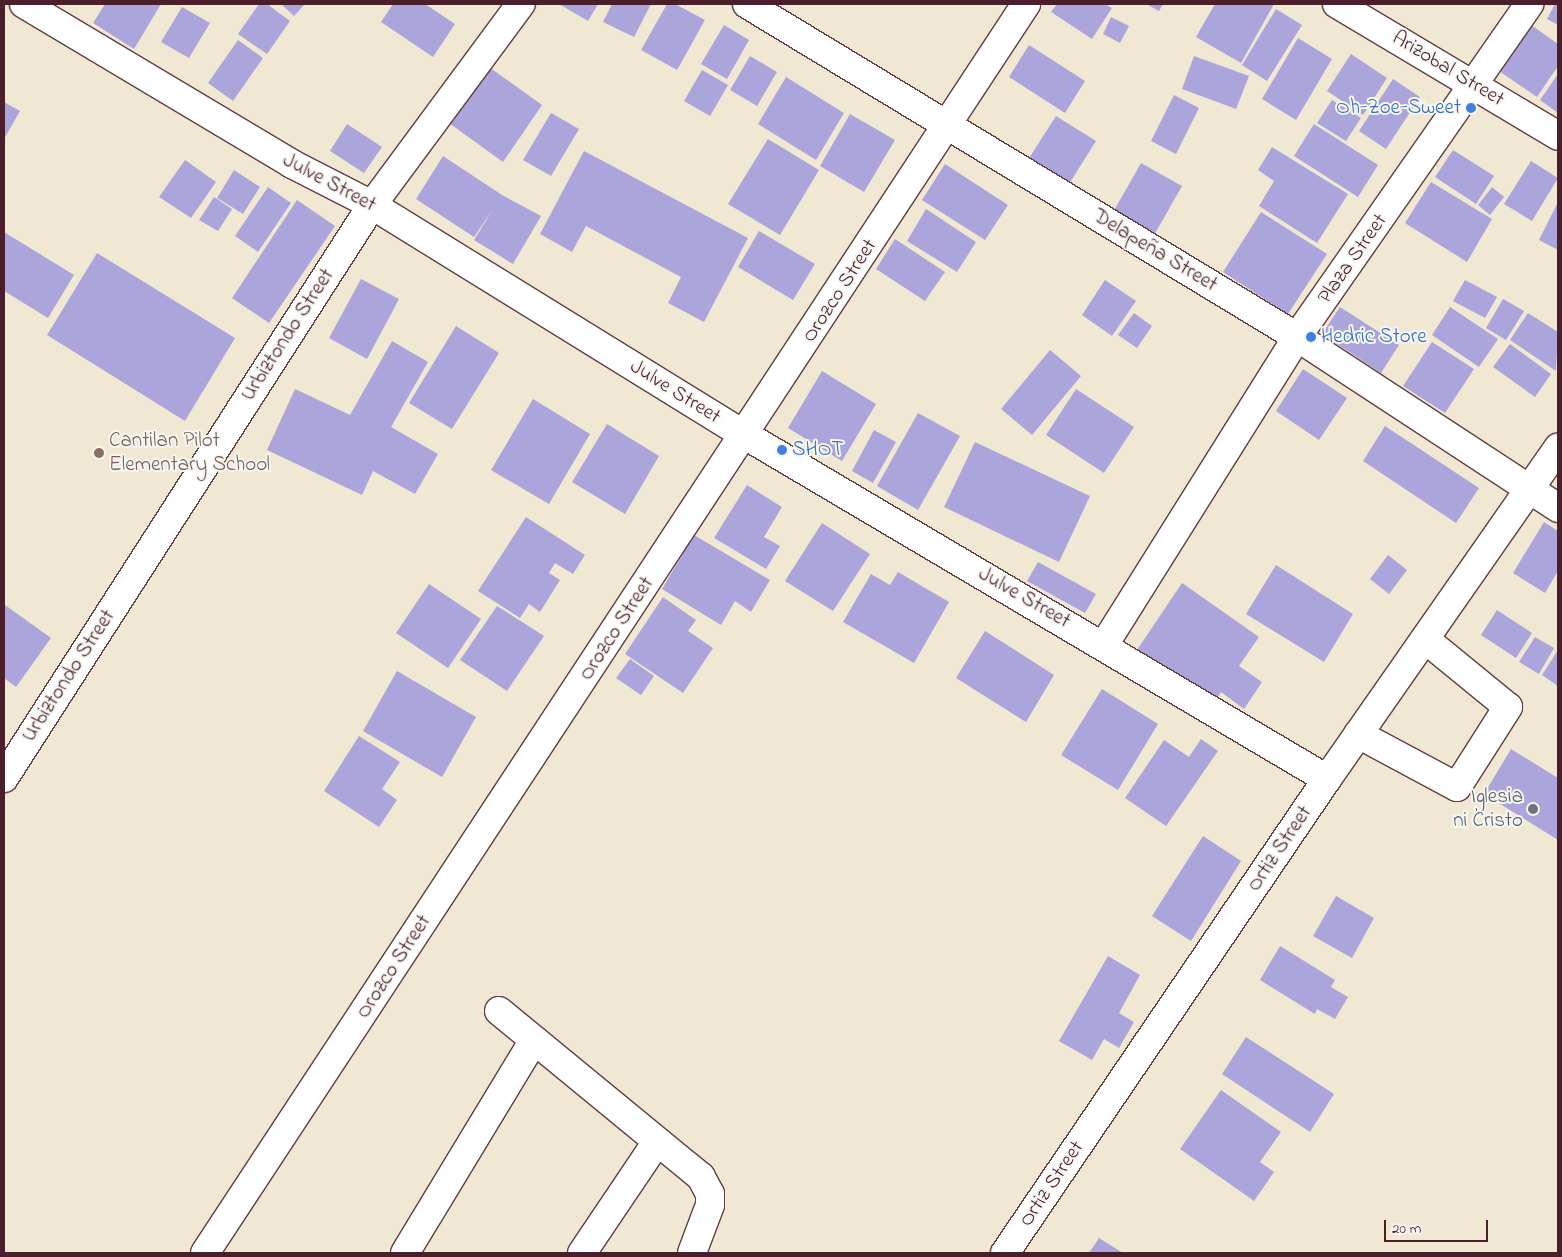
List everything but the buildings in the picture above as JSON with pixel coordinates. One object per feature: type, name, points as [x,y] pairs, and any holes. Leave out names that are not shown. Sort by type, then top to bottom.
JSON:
[{"type":"street","name":"Julve Street","points":[[24,4],[61,13],[292,164],[372,205],[745,435],[1104,645],[1327,779]]},
{"type":"street","name":"Urbiztondo Street","points":[[4,778],[372,205],[521,4]]},
{"type":"street","name":"Delapeña Street","points":[[747,4],[1298,338],[1558,508]]},
{"type":"street","name":"Orozco Street","points":[[205,1253],[745,435],[1026,4]]},
{"type":"street","name":"Arizobal Street","points":[[1337,4],[1476,84],[1558,136]]},
{"type":"street","name":"Plaza Street","points":[[1104,645],[1298,338],[1476,84],[1528,4]]},
{"type":"street","name":"Ortiz Street","points":[[1006,1253],[1327,779],[1558,448]]},
{"type":"street","points":[[1358,734],[1457,787],[1508,707],[1425,639]]},
{"type":"street","points":[[499,1011],[701,1177],[710,1194],[707,1216],[692,1253]]},
{"type":"street","points":[[405,1253],[534,1040]]},
{"type":"street","points":[[582,1253],[658,1142]]},
{"type":"place","name":"Oh-Zoe-Sweet","points":[[1471,108]]},
{"type":"place","name":"Hedric Store","points":[[1311,337]]},
{"type":"place","name":"SHOT","points":[[782,450]]},
{"type":"place","name":"Cantilan Pilot Elementary School","points":[[99,453]]},
{"type":"place","name":"Iglesia ni Cristo","points":[[1533,809]]}]
